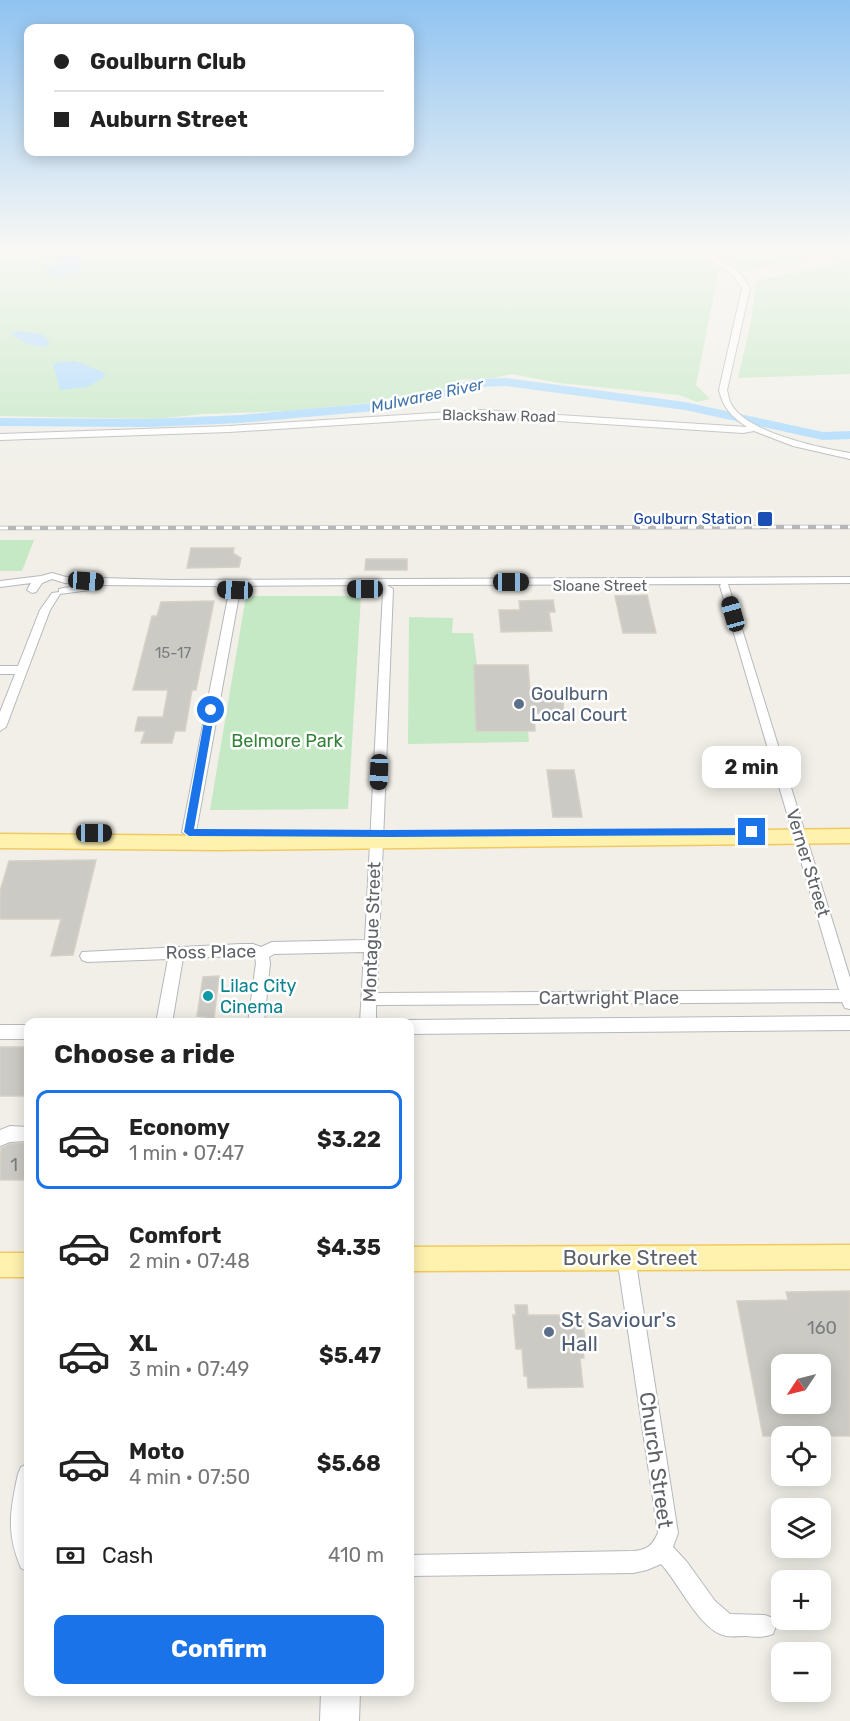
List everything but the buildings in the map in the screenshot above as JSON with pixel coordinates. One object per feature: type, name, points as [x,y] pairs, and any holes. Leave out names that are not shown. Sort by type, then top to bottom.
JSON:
[{"type":"main road","points":[[0,841],[221,843],[376,837],[800,834],[850,831]]},
{"type":"main road","points":[[0,833],[189,832],[376,837]]},
{"type":"main road","points":[[800,834],[850,837]]},
{"type":"main road","name":"Bourke Street","points":[[414,1259],[850,1257]]},
{"type":"main road","points":[[0,1265],[24,1265]]},
{"type":"street","points":[[736,330],[723,390],[724,399],[731,409],[754,428]]},
{"type":"street","name":"Blackshaw Road","points":[[0,437],[287,426],[481,413],[743,430],[754,428],[806,446],[850,456]]},
{"type":"street","points":[[4,584],[52,576],[62,588]]},
{"type":"street","points":[[0,702],[30,627],[38,601],[34,592],[34,584],[40,579]]},
{"type":"street","points":[[426,579],[444,582]]},
{"type":"street","name":"Sloane Street","points":[[62,588],[171,583],[850,580]]},
{"type":"street","points":[[171,583],[221,585],[235,590],[189,832]]},
{"type":"street","points":[[325,583],[383,586],[388,589]]},
{"type":"street","points":[[4,584],[45,596],[62,588]]},
{"type":"street","name":"Sloane Street","points":[[62,588],[235,590],[850,585]]},
{"type":"street","name":"Verner Street","points":[[725,586],[849,1000]]},
{"type":"street","points":[[0,727],[11,670],[45,610],[62,588]]},
{"type":"street","name":"Montague Street","points":[[368,1018],[388,589]]},
{"type":"street","name":"Ross Place","points":[[87,956],[254,950],[261,954],[272,948],[370,946]]},
{"type":"street","points":[[165,1018],[177,952]]},
{"type":"street","points":[[257,1018],[263,963],[261,954]]},
{"type":"street","name":"Cartwright Place","points":[[369,999],[849,1000]]},
{"type":"street","name":"Cartwright Place","points":[[414,1028],[850,1023]]},
{"type":"street","points":[[0,1032],[24,1032]]},
{"type":"street","points":[[0,1138],[10,1134],[24,1134]]},
{"type":"street","name":"Church Street","points":[[414,1566],[633,1562],[649,1560],[662,1551],[668,1533],[626,1257]]},
{"type":"street","points":[[24,1496],[18,1529],[24,1553]]},
{"type":"street","points":[[662,1551],[680,1569],[707,1609],[726,1625],[765,1626]]},
{"type":"street","points":[[331,1721],[332,1696]]},
{"type":"street","points":[[348,1721],[349,1696]]},
{"type":"green space","points":[[0,330],[707,330],[696,385],[710,399],[697,402],[679,395],[559,383],[511,374],[495,378],[459,380],[459,384],[410,399],[289,411],[203,414],[155,419],[0,416]]},
{"type":"green space","points":[[749,330],[850,330],[850,374],[738,378]]},
{"type":"green space","points":[[0,540],[34,540],[22,571],[0,571]]},
{"type":"green space","name":"Belmore Park","points":[[246,596],[361,596],[348,809],[210,810]]},
{"type":"green space","points":[[409,617],[453,618],[452,633],[473,633],[477,665],[474,665],[476,731],[528,731],[529,742],[408,744]]},
{"type":"water","points":[[17,331],[41,334],[49,341],[49,345],[40,347],[26,343],[13,336],[12,333]]},
{"type":"water","points":[[75,361],[105,373],[104,378],[87,387],[60,390],[53,364]]},
{"type":"waterway","name":"Mulwaree River","points":[[0,422],[150,423],[240,419],[385,406],[452,391],[474,383],[507,382],[685,406],[823,436],[850,435]]},
{"type":"railway","points":[[0,528],[850,527]]},
{"type":"place","name":"Goulburn Station","points":[[765,519]]},
{"type":"place","name":"Goulburn Local Court","points":[[519,704]]},
{"type":"place","name":"Lilac City Cinema","points":[[208,996]]},
{"type":"place","name":"St Saviour's Hall","points":[[549,1332]]},
{"type":"route","points":[[211,710],[189,832],[389,834],[752,832]]}]
